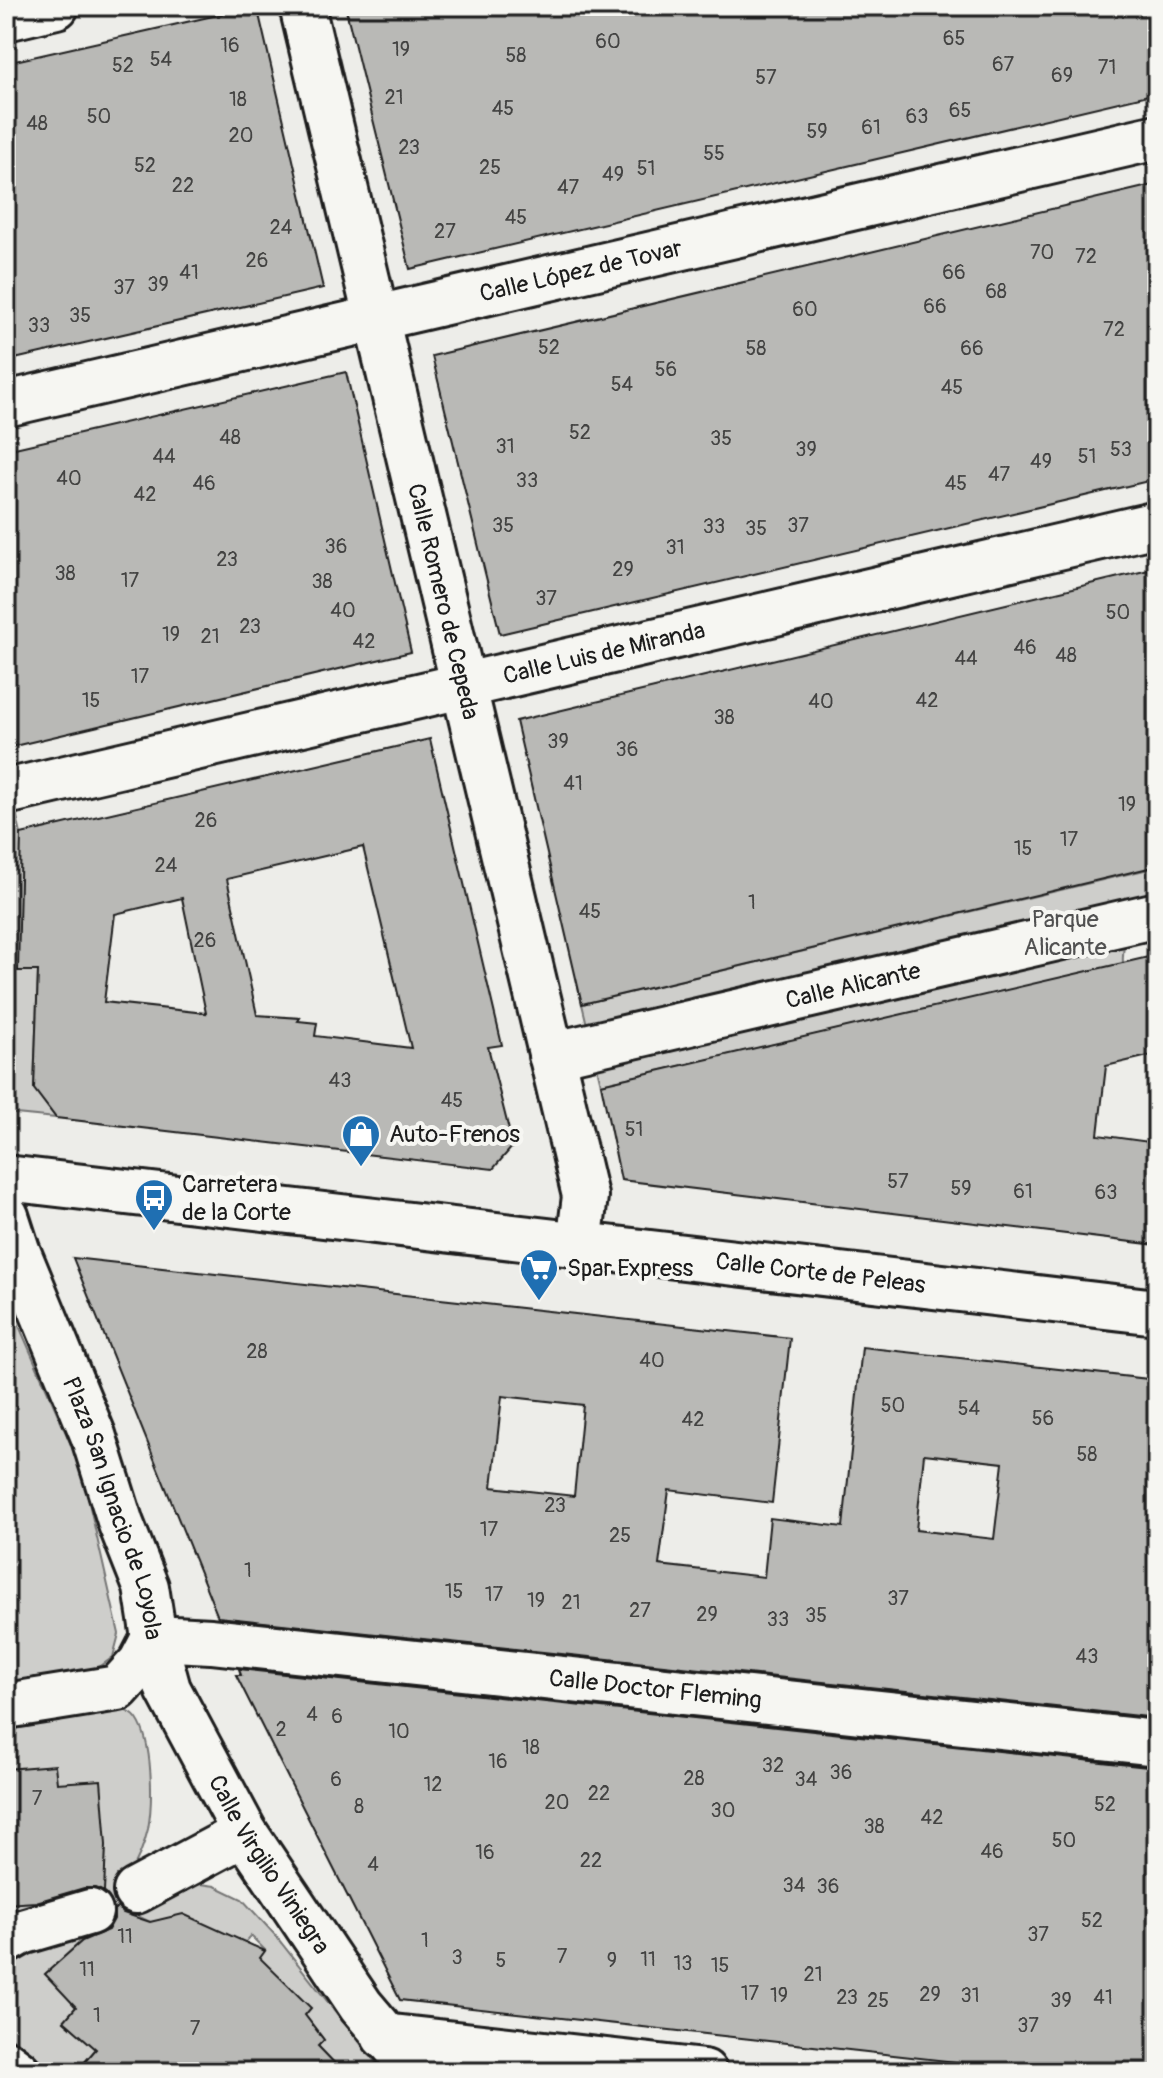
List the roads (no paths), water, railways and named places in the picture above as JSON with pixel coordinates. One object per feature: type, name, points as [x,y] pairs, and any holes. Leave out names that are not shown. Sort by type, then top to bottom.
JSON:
[{"type":"street","points":[[6,18],[56,6]]},
{"type":"street","name":"Calle Romero de Cepeda","points":[[302,6],[585,1196],[579,1245]]},
{"type":"street","name":"Calle López de Tovar","points":[[6,404],[1157,137]]},
{"type":"street","name":"Calle Luis de Miranda","points":[[6,792],[1157,524]]},
{"type":"street","name":"Calle Alicante","points":[[551,1055],[1157,915]]},
{"type":"street","name":"Calle Corte de Peleas","points":[[6,1178],[1157,1312]]},
{"type":"street","name":"Plaza San Ignacio de Loyola","points":[[6,1216],[93,1435],[121,1524],[146,1587],[154,1638],[141,1663],[118,1688],[6,1706]]},
{"type":"street","name":"Calle Doctor Fleming","points":[[154,1638],[211,1641],[1157,1743]]},
{"type":"street","name":"Calle Virgilio Viniegra","points":[[154,1638],[168,1689],[245,1833],[384,2036],[417,2072]]},
{"type":"street","points":[[136,1891],[245,1833]]},
{"type":"street","points":[[6,1941],[22,1932],[90,1912]]},
{"type":"street","points":[[384,2036],[704,2072]]},
{"type":"street","points":[[6,2063],[18,2072]]},
{"type":"place","name":"Auto-Frenos","points":[[361,1168]]},
{"type":"place","name":"Carretera de la Corte","points":[[154,1232]]},
{"type":"place","name":"Spar Express","points":[[539,1302]]},
{"type":"park label","name":"Parque Alicante","points":[[1065,933]]}]
